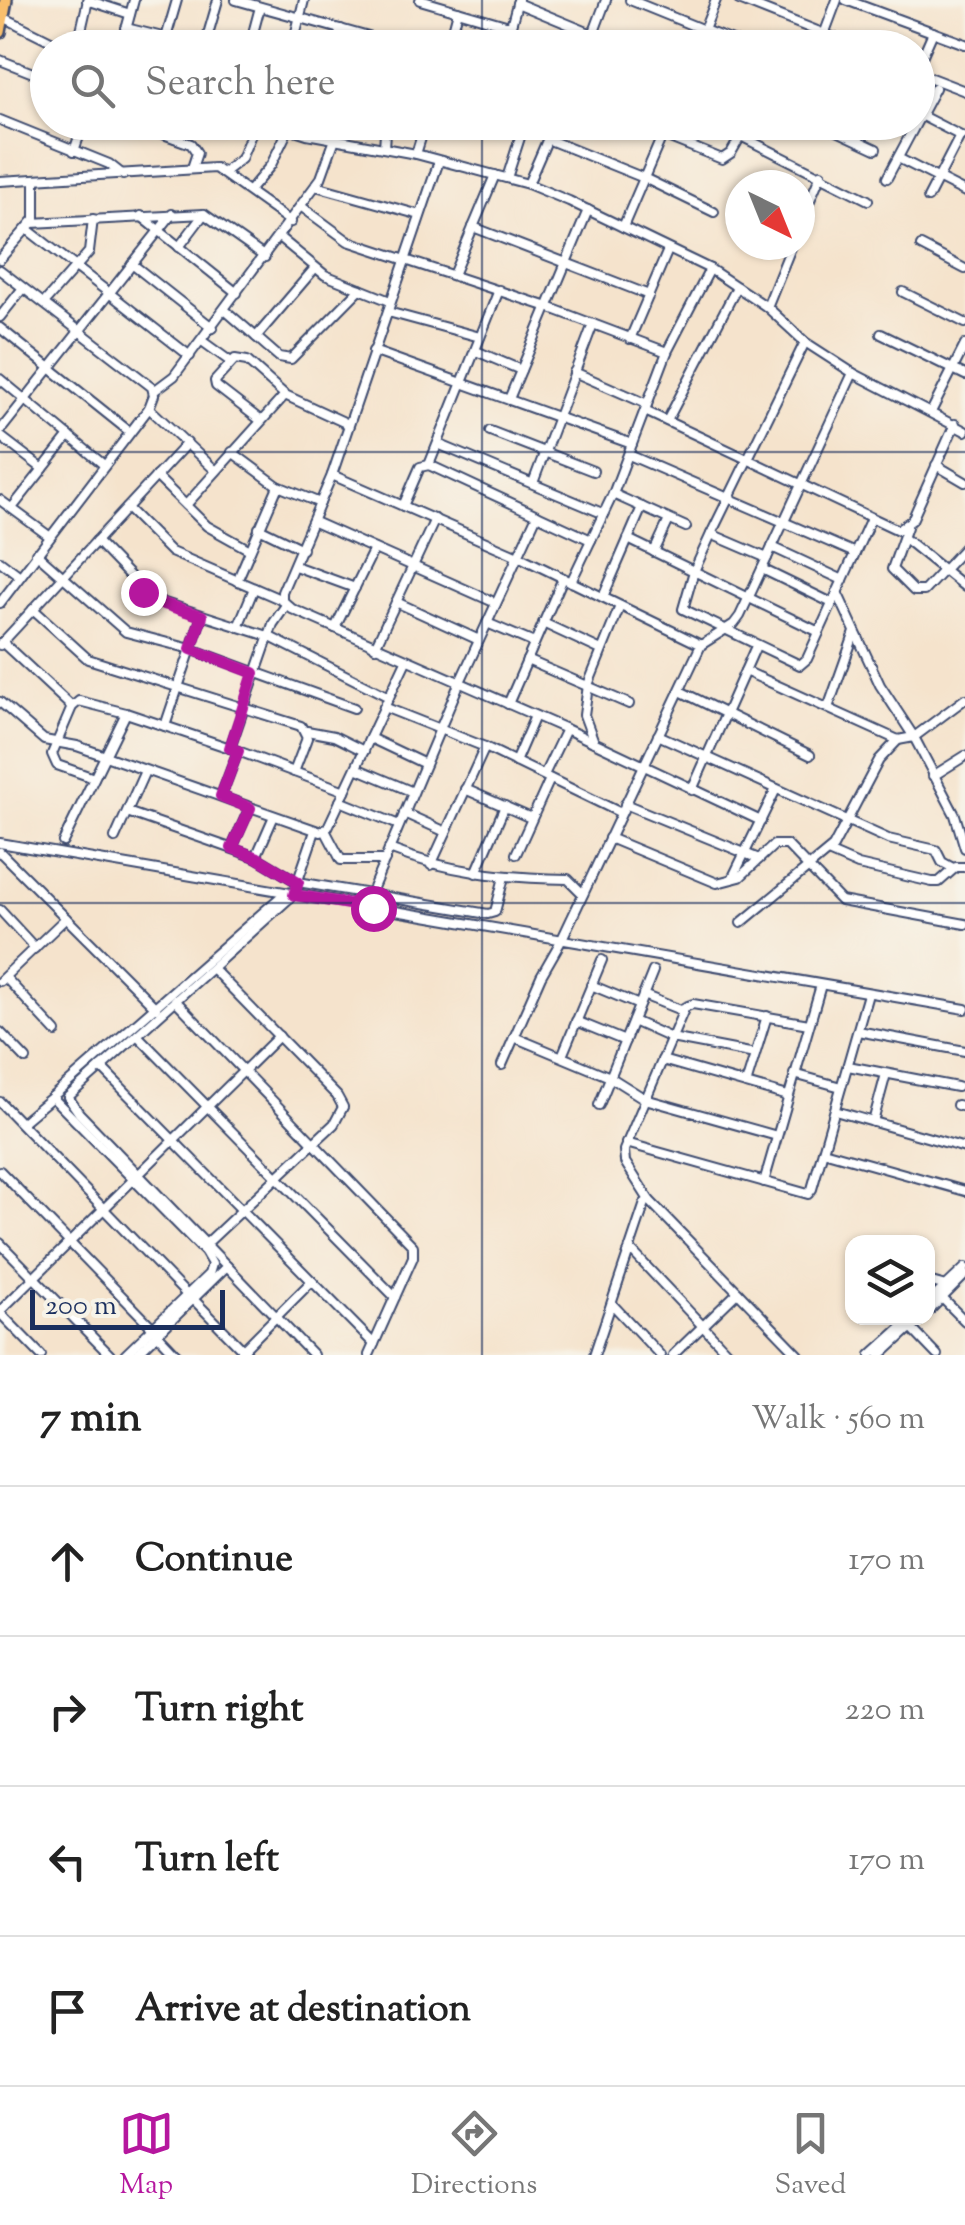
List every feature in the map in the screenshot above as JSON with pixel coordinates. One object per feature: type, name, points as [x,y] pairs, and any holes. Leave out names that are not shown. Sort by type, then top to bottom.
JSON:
[{"type":"main road","points":[[0,32],[4,2]]},
{"type":"street","points":[[81,30],[88,0],[130,14]]},
{"type":"street","points":[[131,30],[126,28],[134,0]]},
{"type":"street","points":[[169,30],[177,0]]},
{"type":"street","points":[[210,30],[218,0]]},
{"type":"street","points":[[236,0],[346,30]]},
{"type":"street","points":[[297,30],[304,0]]},
{"type":"street","points":[[420,0],[442,3],[509,26]]},
{"type":"street","points":[[455,30],[469,0]]},
{"type":"street","points":[[595,30],[606,0]]},
{"type":"street","points":[[630,0],[704,30],[716,0]]},
{"type":"street","points":[[739,0],[804,30]]},
{"type":"street","points":[[767,11],[770,0]]},
{"type":"street","points":[[828,30],[838,0]]},
{"type":"street","points":[[846,0],[928,30]]},
{"type":"street","points":[[510,30],[518,2],[587,30]]},
{"type":"street","points":[[253,30],[260,6]]},
{"type":"street","points":[[3,17],[30,31]]},
{"type":"street","points":[[935,33],[965,44]]},
{"type":"street","points":[[0,60],[30,72]]},
{"type":"street","points":[[935,77],[965,91]]},
{"type":"street","points":[[0,120],[30,133]]},
{"type":"street","points":[[928,198],[963,137],[935,126]]},
{"type":"street","points":[[48,140],[109,164],[123,175]]},
{"type":"street","points":[[74,151],[78,140]]},
{"type":"street","points":[[179,140],[196,148],[192,168]]},
{"type":"street","points":[[224,172],[241,159],[249,140]]},
{"type":"street","points":[[249,191],[272,165],[283,140]]},
{"type":"street","points":[[0,604],[149,408],[154,391],[168,382],[190,356],[280,238],[326,170],[335,140]]},
{"type":"street","points":[[340,140],[416,154],[507,178],[588,210],[710,269],[768,307],[805,342],[853,373],[965,431]]},
{"type":"street","points":[[384,148],[385,140]]},
{"type":"street","points":[[416,154],[420,140]]},
{"type":"street","points":[[507,178],[519,140]]},
{"type":"street","points":[[528,184],[547,140]]},
{"type":"street","points":[[549,140],[644,178],[714,212]]},
{"type":"street","points":[[623,227],[660,140]]},
{"type":"street","points":[[677,140],[722,159],[739,140]]},
{"type":"street","points":[[754,140],[868,200]]},
{"type":"street","points":[[857,140],[876,149]]},
{"type":"street","points":[[888,178],[908,140]]},
{"type":"street","points":[[898,158],[965,192]]},
{"type":"street","points":[[221,796],[254,673],[332,475],[439,160]]},
{"type":"street","points":[[0,180],[216,168],[291,222]]},
{"type":"street","points":[[815,188],[821,174]]},
{"type":"street","points":[[453,275],[495,175]]},
{"type":"street","points":[[0,259],[30,226],[37,212],[35,179]]},
{"type":"street","points":[[316,186],[420,214]]},
{"type":"street","points":[[302,206],[348,240],[548,307],[667,352]]},
{"type":"street","points":[[509,399],[588,210]]},
{"type":"street","points":[[43,469],[0,433],[172,214]]},
{"type":"street","points":[[30,226],[204,214],[265,257]]},
{"type":"street","points":[[179,247],[204,214]]},
{"type":"street","points":[[141,216],[237,293]]},
{"type":"street","points":[[44,303],[92,245],[93,220]]},
{"type":"street","points":[[30,226],[75,268],[190,356]]},
{"type":"street","points":[[473,227],[649,296]]},
{"type":"street","points":[[280,238],[314,268],[390,300]]},
{"type":"street","points":[[921,246],[965,268]]},
{"type":"street","points":[[630,339],[668,250]]},
{"type":"street","points":[[768,307],[786,260]]},
{"type":"street","points":[[132,264],[213,328]]},
{"type":"street","points":[[256,337],[314,268]]},
{"type":"street","points":[[508,704],[543,623],[613,494],[667,352],[710,269]]},
{"type":"street","points":[[0,270],[80,329],[154,391]]},
{"type":"street","points":[[667,421],[737,287]]},
{"type":"street","points":[[0,316],[23,288]]},
{"type":"street","points":[[225,310],[279,357],[291,359],[360,289]]},
{"type":"street","points":[[429,465],[499,290]]},
{"type":"street","points":[[903,292],[965,323]]},
{"type":"street","points":[[388,312],[480,337]]},
{"type":"street","points":[[532,483],[592,324]]},
{"type":"street","points":[[0,328],[130,432]]},
{"type":"street","points":[[882,334],[965,375]]},
{"type":"street","points":[[202,341],[232,362]]},
{"type":"street","points":[[805,342],[710,534],[683,608],[800,665],[820,632],[871,518]]},
{"type":"street","points":[[931,412],[965,345]]},
{"type":"street","points":[[373,351],[632,444]]},
{"type":"street","points":[[476,351],[521,370]]},
{"type":"street","points":[[260,420],[214,381],[240,357],[286,394],[348,424]]},
{"type":"street","points":[[574,372],[800,486],[898,530],[906,527]]},
{"type":"street","points":[[502,1065],[540,976],[561,941],[702,645],[734,624],[749,599],[853,373]]},
{"type":"street","points":[[0,378],[104,465]]},
{"type":"street","points":[[186,505],[286,394]]},
{"type":"street","points":[[149,408],[216,471]]},
{"type":"street","points":[[954,424],[906,527],[892,570],[914,591],[924,590],[965,547]]},
{"type":"street","points":[[490,431],[593,472]]},
{"type":"street","points":[[12,508],[68,436]]},
{"type":"street","points":[[72,707],[1,643],[186,444]]},
{"type":"street","points":[[438,444],[602,513]]},
{"type":"street","points":[[232,452],[278,486],[320,503]]},
{"type":"street","points":[[629,455],[855,553]]},
{"type":"street","points":[[403,506],[420,467],[429,465],[590,540]]},
{"type":"street","points":[[936,466],[965,482]]},
{"type":"street","points":[[332,475],[518,556],[702,645]]},
{"type":"street","points":[[156,476],[207,526],[250,550]]},
{"type":"street","points":[[236,581],[278,486]]},
{"type":"street","points":[[613,494],[686,527]]},
{"type":"street","points":[[0,500],[49,536]]},
{"type":"street","points":[[603,597],[642,507]]},
{"type":"street","points":[[127,508],[172,552],[761,821]]},
{"type":"street","points":[[370,895],[459,684],[537,515]]},
{"type":"street","points":[[375,647],[434,519]]},
{"type":"street","points":[[654,552],[670,520]]},
{"type":"street","points":[[314,522],[496,603]]},
{"type":"street","points":[[260,528],[302,549]]},
{"type":"street","points":[[710,534],[767,558]]},
{"type":"street","points":[[904,538],[965,587]]},
{"type":"street","points":[[628,539],[820,632]]},
{"type":"street","points":[[96,541],[152,599],[268,636],[386,702],[547,777],[759,859]]},
{"type":"street","points":[[772,547],[843,580]]},
{"type":"street","points":[[335,628],[374,549]]},
{"type":"street","points":[[36,553],[126,632],[191,649],[354,708]]},
{"type":"street","points":[[0,561],[20,576]]},
{"type":"street","points":[[295,566],[354,588]]},
{"type":"street","points":[[762,569],[832,603]]},
{"type":"street","points":[[238,627],[254,588]]},
{"type":"street","points":[[837,592],[880,685],[955,814],[965,848]]},
{"type":"street","points":[[396,602],[479,640]]},
{"type":"street","points":[[594,743],[584,711],[588,686],[620,606]]},
{"type":"street","points":[[33,609],[88,659],[302,726],[307,731],[334,736],[364,750]]},
{"type":"street","points":[[165,726],[202,616]]},
{"type":"street","points":[[487,623],[534,643]]},
{"type":"street","points":[[543,623],[601,650]]},
{"type":"street","points":[[828,708],[856,632]]},
{"type":"street","points":[[692,790],[756,646]]},
{"type":"street","points":[[190,1297],[212,1269],[210,1258],[68,1100],[289,894],[320,830],[345,791],[406,660]]},
{"type":"street","points":[[526,660],[629,704]]},
{"type":"street","points":[[745,671],[898,740],[914,738],[964,702]]},
{"type":"street","points":[[680,691],[810,755]]},
{"type":"street","points":[[94,778],[57,766],[52,754],[72,707],[84,700],[234,749],[345,791]]},
{"type":"street","points":[[0,702],[44,740],[104,756],[320,830],[341,860],[385,860]]},
{"type":"street","points":[[63,842],[126,712]]},
{"type":"street","points":[[515,762],[535,716]]},
{"type":"street","points":[[516,854],[566,729]]},
{"type":"street","points":[[294,772],[308,738],[307,731]]},
{"type":"street","points":[[658,735],[894,842],[936,850],[942,862],[954,868],[965,867]]},
{"type":"street","points":[[370,738],[425,764]]},
{"type":"street","points":[[741,923],[828,852],[879,760],[898,740]]},
{"type":"street","points":[[430,865],[485,747]]},
{"type":"street","points":[[932,776],[965,756]]},
{"type":"street","points":[[356,768],[413,792]]},
{"type":"street","points":[[116,838],[145,771]]},
{"type":"street","points":[[466,789],[531,818]]},
{"type":"street","points":[[731,880],[776,789]]},
{"type":"street","points":[[340,801],[399,825]]},
{"type":"street","points":[[476,873],[505,806]]},
{"type":"street","points":[[232,848],[250,808]]},
{"type":"street","points":[[127,812],[256,857],[298,882],[370,895],[488,914],[498,906],[504,877]]},
{"type":"street","points":[[404,813],[446,832]]},
{"type":"street","points":[[256,857],[274,816]]},
{"type":"street","points":[[609,838],[710,882],[731,880],[782,842],[836,897],[848,903],[965,924]]},
{"type":"street","points":[[0,843],[965,1009]]},
{"type":"street","points":[[389,849],[430,865],[476,873],[568,880],[583,894]]},
{"type":"street","points":[[0,852],[156,1008]]},
{"type":"street","points":[[828,852],[858,866],[932,882],[939,882],[954,868]]},
{"type":"street","points":[[21,1124],[289,894]]},
{"type":"street","points":[[0,910],[35,948]]},
{"type":"street","points":[[0,926],[8,918]]},
{"type":"street","points":[[56,1032],[2,979],[66,918]]},
{"type":"street","points":[[562,1056],[602,960]]},
{"type":"street","points":[[207,1243],[340,1116],[342,1102],[212,968]]},
{"type":"street","points":[[599,1105],[653,970]]},
{"type":"street","points":[[591,985],[683,1011]]},
{"type":"street","points":[[764,1182],[821,985]]},
{"type":"street","points":[[626,1143],[808,1194],[868,994]]},
{"type":"street","points":[[176,1000],[413,1246],[413,1256],[369,1355]]},
{"type":"street","points":[[799,1355],[650,1200],[626,1162],[626,1143],[687,1005],[810,1024]]},
{"type":"street","points":[[746,1084],[767,1016]]},
{"type":"street","points":[[633,1020],[671,1038],[755,1054]]},
{"type":"street","points":[[576,1021],[625,1041]]},
{"type":"street","points":[[858,1031],[965,1051]]},
{"type":"street","points":[[0,1032],[26,1059]]},
{"type":"street","points":[[137,1035],[395,1297]]},
{"type":"street","points":[[41,1355],[0,1312],[279,1036]]},
{"type":"street","points":[[514,1036],[610,1078],[645,1099],[777,1136]]},
{"type":"street","points":[[662,1060],[788,1096]]},
{"type":"street","points":[[848,1066],[958,1087]]},
{"type":"street","points":[[101,1067],[374,1344]]},
{"type":"street","points":[[794,1074],[842,1088]]},
{"type":"street","points":[[873,1122],[886,1074]]},
{"type":"street","points":[[52,1097],[207,1243],[313,1355]]},
{"type":"street","points":[[0,1102],[245,1352],[312,1281]]},
{"type":"street","points":[[835,1111],[965,1148]]},
{"type":"street","points":[[823,1151],[965,1191]]},
{"type":"street","points":[[0,1171],[177,1355]]},
{"type":"street","points":[[594,1355],[645,1204],[650,1200]]},
{"type":"street","points":[[0,1244],[110,1355]]},
{"type":"street","points":[[630,1249],[730,1355]]},
{"type":"street","points":[[125,1355],[226,1266]]},
{"type":"street","points":[[935,1296],[964,1275]]},
{"type":"street","points":[[935,1305],[964,1275]]},
{"type":"street","points":[[935,1283],[946,1286]]},
{"type":"street","points":[[673,1355],[738,1292]]},
{"type":"street","points":[[942,1298],[965,1321]]},
{"type":"street","points":[[612,1304],[660,1355]]},
{"type":"street","points":[[872,1355],[909,1325]]},
{"type":"street","points":[[882,1355],[909,1325]]},
{"type":"street","points":[[913,1325],[937,1355]]},
{"type":"street","points":[[136,1355],[155,1331]]},
{"type":"route","points":[[143,592],[161,603],[202,616],[191,649],[254,673],[230,748],[238,751],[221,796],[250,808],[232,848],[298,882],[294,895],[373,908]]}]
